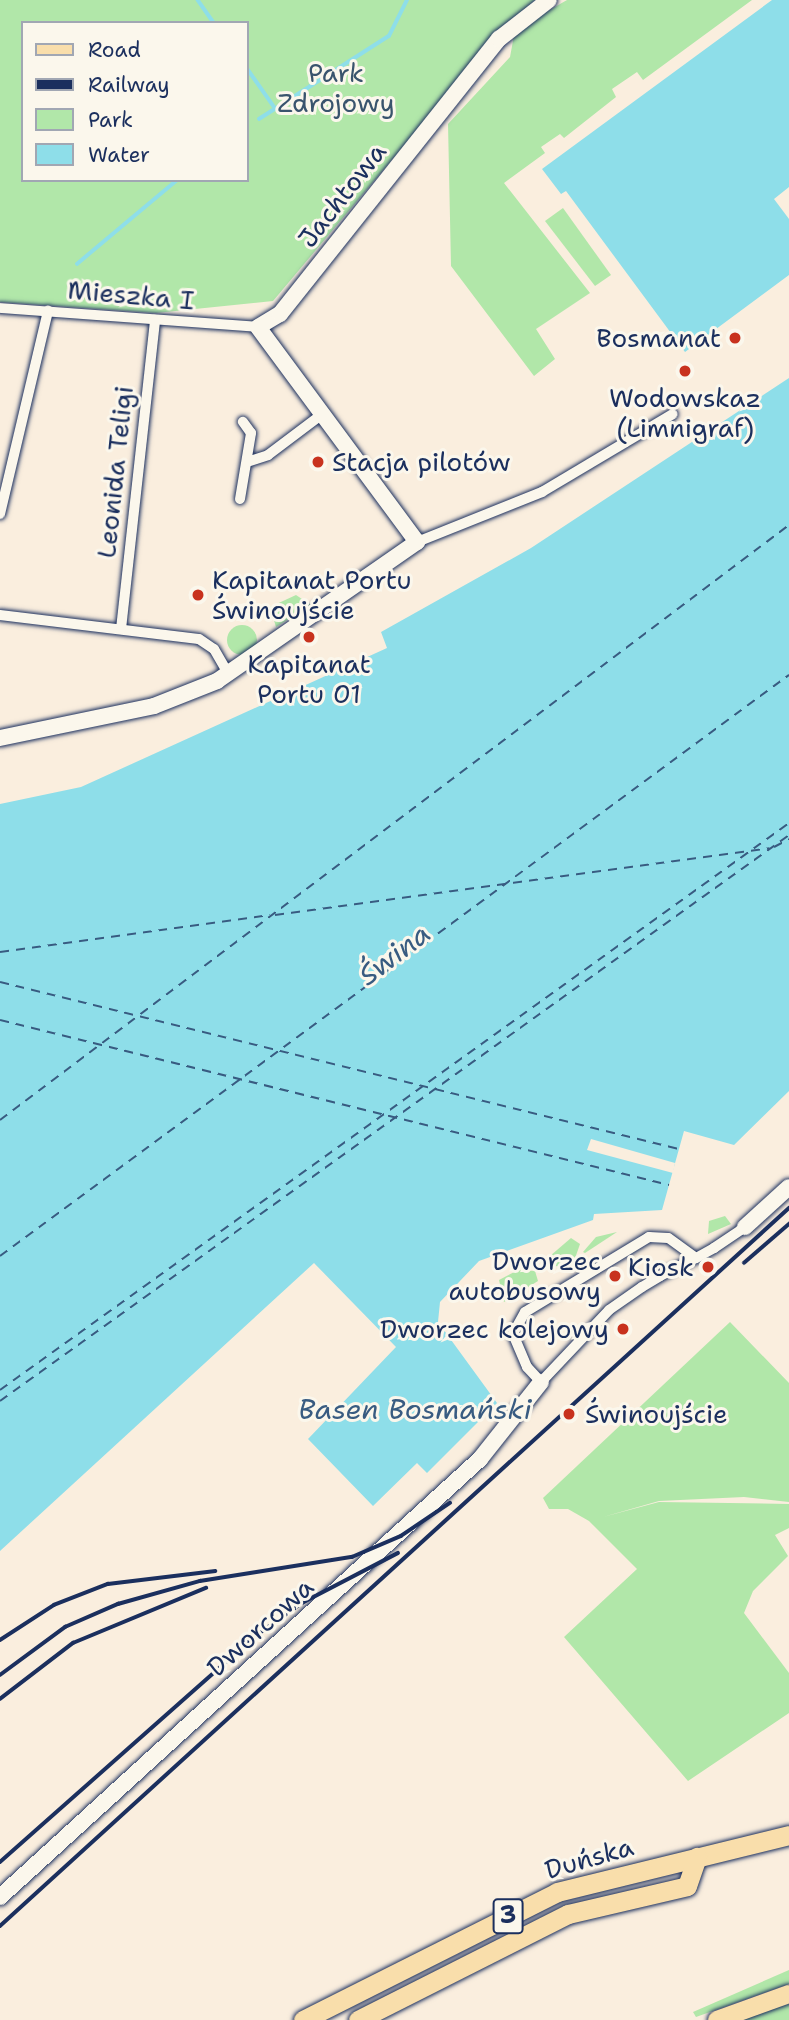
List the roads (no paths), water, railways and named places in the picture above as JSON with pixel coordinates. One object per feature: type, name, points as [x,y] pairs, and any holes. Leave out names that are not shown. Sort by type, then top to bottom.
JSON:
[{"type":"highway","name":"Duńska","points":[[303,2020],[557,1892],[789,1835]]},
{"type":"highway","name":"3","points":[[358,2020],[568,1914],[687,1886],[697,1857]]},
{"type":"main road","points":[[717,2020],[789,1994]]},
{"type":"street","name":"Jachtowa","points":[[258,327],[280,314],[499,39],[549,0]]},
{"type":"street","name":"Mieszka I","points":[[0,308],[258,327]]},
{"type":"street","points":[[0,514],[48,311]]},
{"type":"street","name":"Leonida Teligi","points":[[121,629],[155,320]]},
{"type":"street","points":[[258,327],[417,542]]},
{"type":"street","points":[[0,738],[154,706],[229,674],[417,542],[542,492],[673,414]]},
{"type":"street","points":[[247,462],[268,455],[321,415]]},
{"type":"street","points":[[240,499],[251,433],[243,422]]},
{"type":"street","points":[[0,615],[204,640],[229,674]]},
{"type":"street","name":"Dworcowa","points":[[0,1897],[463,1475],[593,1322],[745,1227],[789,1187]]},
{"type":"street","points":[[541,1382],[513,1334],[525,1312],[649,1237],[668,1238],[696,1258]]},
{"type":"water","points":[[772,0],[789,0],[789,187],[774,199],[789,219],[789,275],[685,352],[566,191],[561,194],[542,169]]},
{"type":"water","points":[[789,378],[789,1091],[734,1145],[684,1131],[662,1210],[594,1214],[593,1220],[479,1261],[440,1302],[438,1322],[497,1403],[427,1473],[417,1463],[373,1506],[308,1439],[396,1347],[314,1263],[0,1551],[0,804],[81,787],[387,648],[381,632],[531,548]]},
{"type":"waterway","points":[[198,0],[213,21]]},
{"type":"waterway","points":[[259,119],[389,36],[407,0]]},
{"type":"waterway","points":[[248,69],[275,108]]},
{"type":"waterway","points":[[77,264],[175,182]]},
{"type":"railway","points":[[0,1926],[789,1208]]},
{"type":"railway","points":[[744,1263],[789,1224]]},
{"type":"railway","points":[[0,1675],[65,1627],[118,1604],[200,1581],[352,1557],[401,1536],[450,1503]]},
{"type":"railway","points":[[0,1862],[254,1637],[302,1603],[398,1553]]},
{"type":"railway","points":[[0,1640],[54,1605],[108,1584],[215,1571]]},
{"type":"railway","points":[[0,1699],[73,1643],[206,1588]]},
{"type":"place","name":"Bosmanat","points":[[735,338]]},
{"type":"place","name":"Wodowskaz (Limnigraf)","points":[[685,371]]},
{"type":"place","name":"Stacja pilotów","points":[[318,462]]},
{"type":"place","name":"Kapitanat Portu Świnoujście","points":[[198,595]]},
{"type":"place","name":"Kapitanat Portu 01","points":[[309,637]]},
{"type":"place","name":"Kiosk","points":[[708,1267]]},
{"type":"place","name":"Dworzec autobusowy","points":[[615,1276]]},
{"type":"place","name":"Dworzec kolejowy","points":[[623,1329]]},
{"type":"place","name":"Świnoujście","points":[[569,1414]]},
{"type":"park label","name":"Park Zdrojowy","points":[[336,88]]},
{"type":"water label","name":"Świna","points":[[394,954]]},
{"type":"water label","name":"Basen Bosmański","points":[[415,1409]]}]
